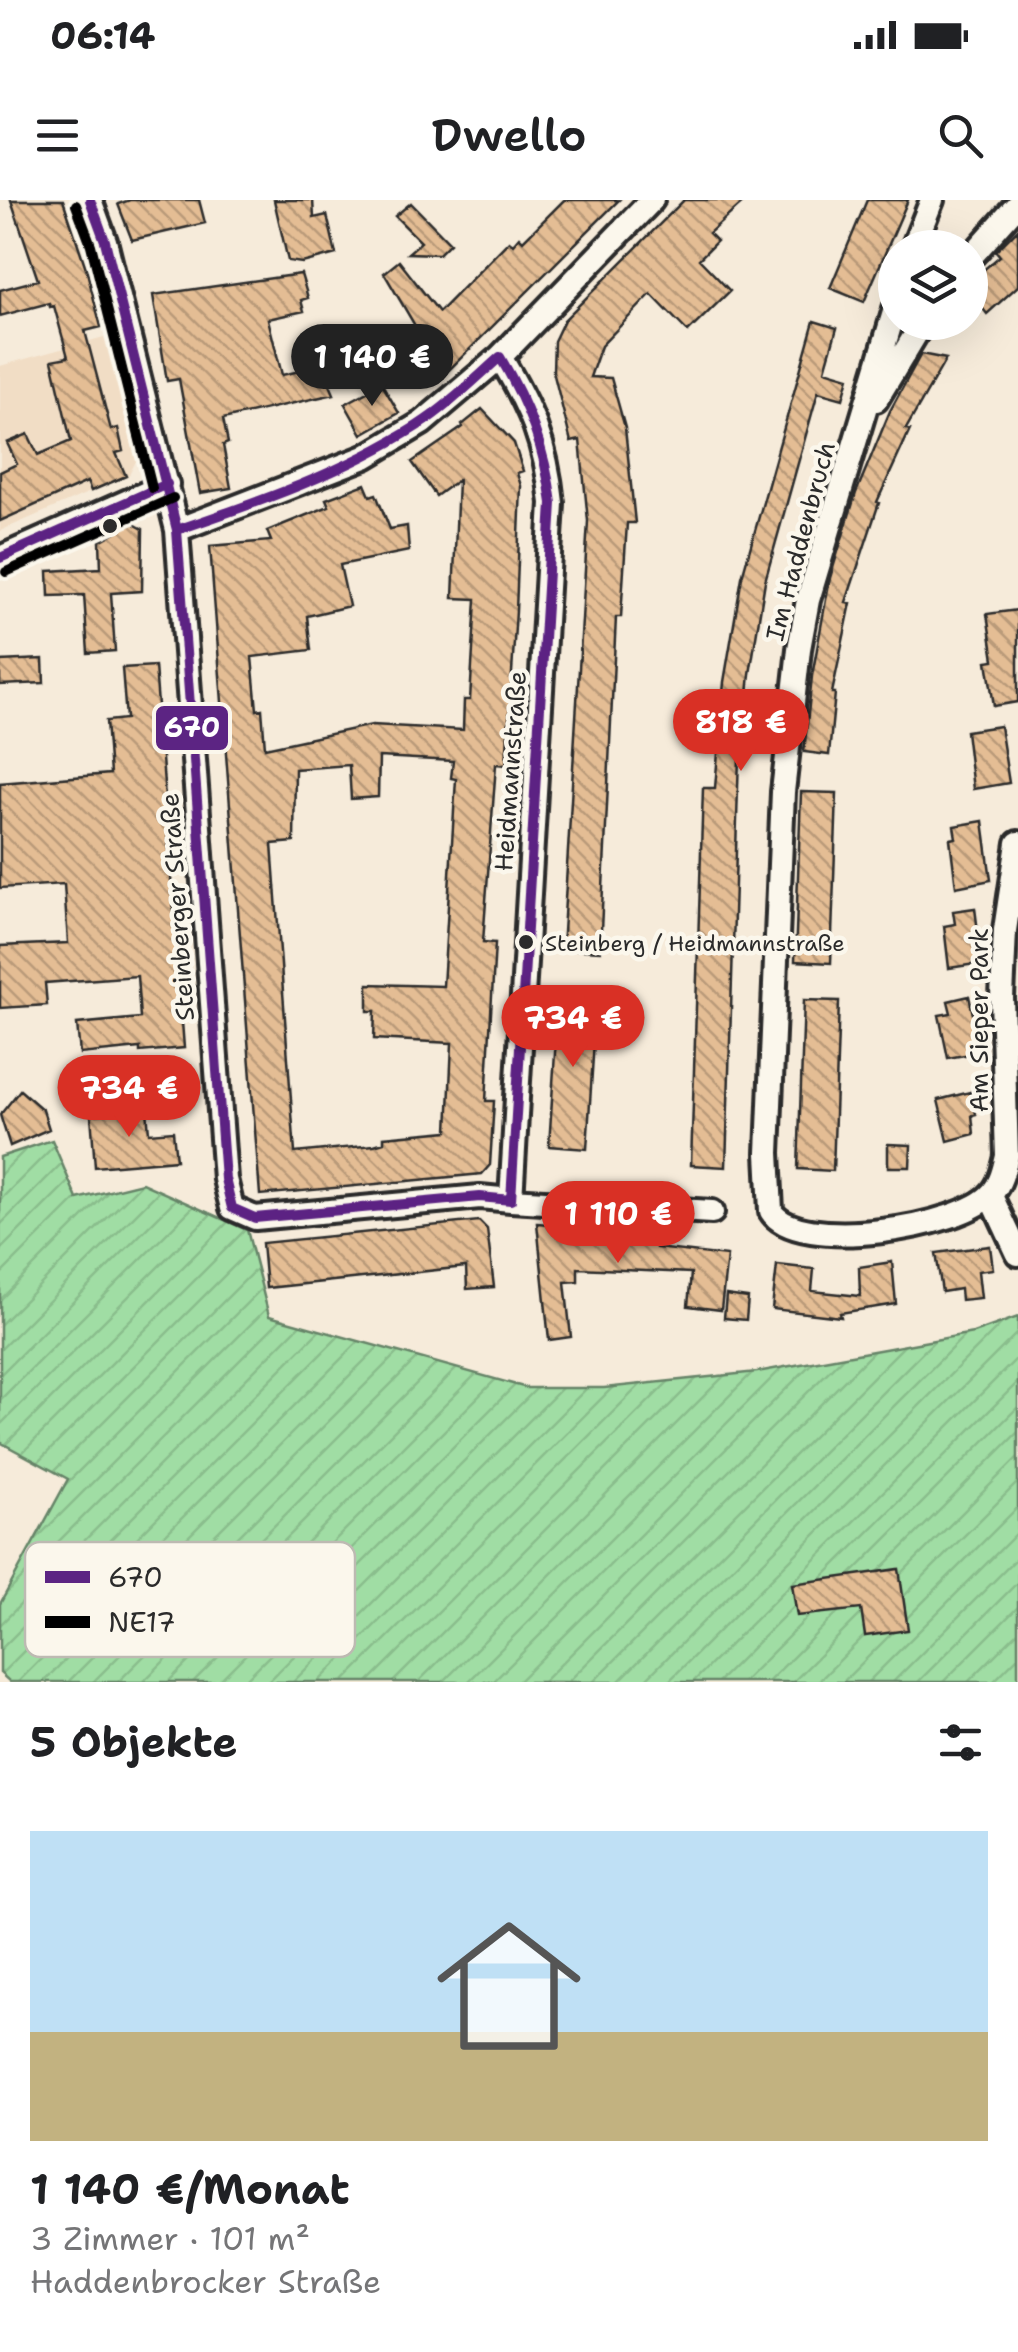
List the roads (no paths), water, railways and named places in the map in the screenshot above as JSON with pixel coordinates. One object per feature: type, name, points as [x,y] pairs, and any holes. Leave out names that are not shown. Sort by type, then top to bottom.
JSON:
[{"type":"street","name":"Steinberger Straße","points":[[90,200],[105,241],[177,530],[222,1140],[230,1202],[237,1212],[255,1218],[480,1197],[511,1200]]},
{"type":"street","points":[[177,530],[322,475],[381,448],[422,423],[500,357],[652,200]]},
{"type":"street","points":[[920,230],[932,200]]},
{"type":"street","points":[[988,238],[1018,204]]},
{"type":"street","name":"Im Haddenbruch","points":[[885,340],[808,600],[791,713],[783,792],[769,1140],[771,1211],[785,1226],[796,1229],[834,1233],[899,1229],[956,1216],[991,1196]]},
{"type":"street","points":[[859,428],[912,340]]},
{"type":"street","name":"Heidmannstraße","points":[[500,357],[530,406],[540,434],[552,504],[511,1200]]},
{"type":"street","points":[[0,558],[167,484]]},
{"type":"street","name":"Am Sieper Park","points":[[991,1196],[1006,1156],[1003,981],[1005,930],[1018,843]]},
{"type":"street","points":[[991,1196],[1018,1254]]},
{"type":"street","points":[[511,1200],[712,1212]]},
{"type":"place","name":"Steinberg / Heidmannstraße","points":[[526,942]]}]
